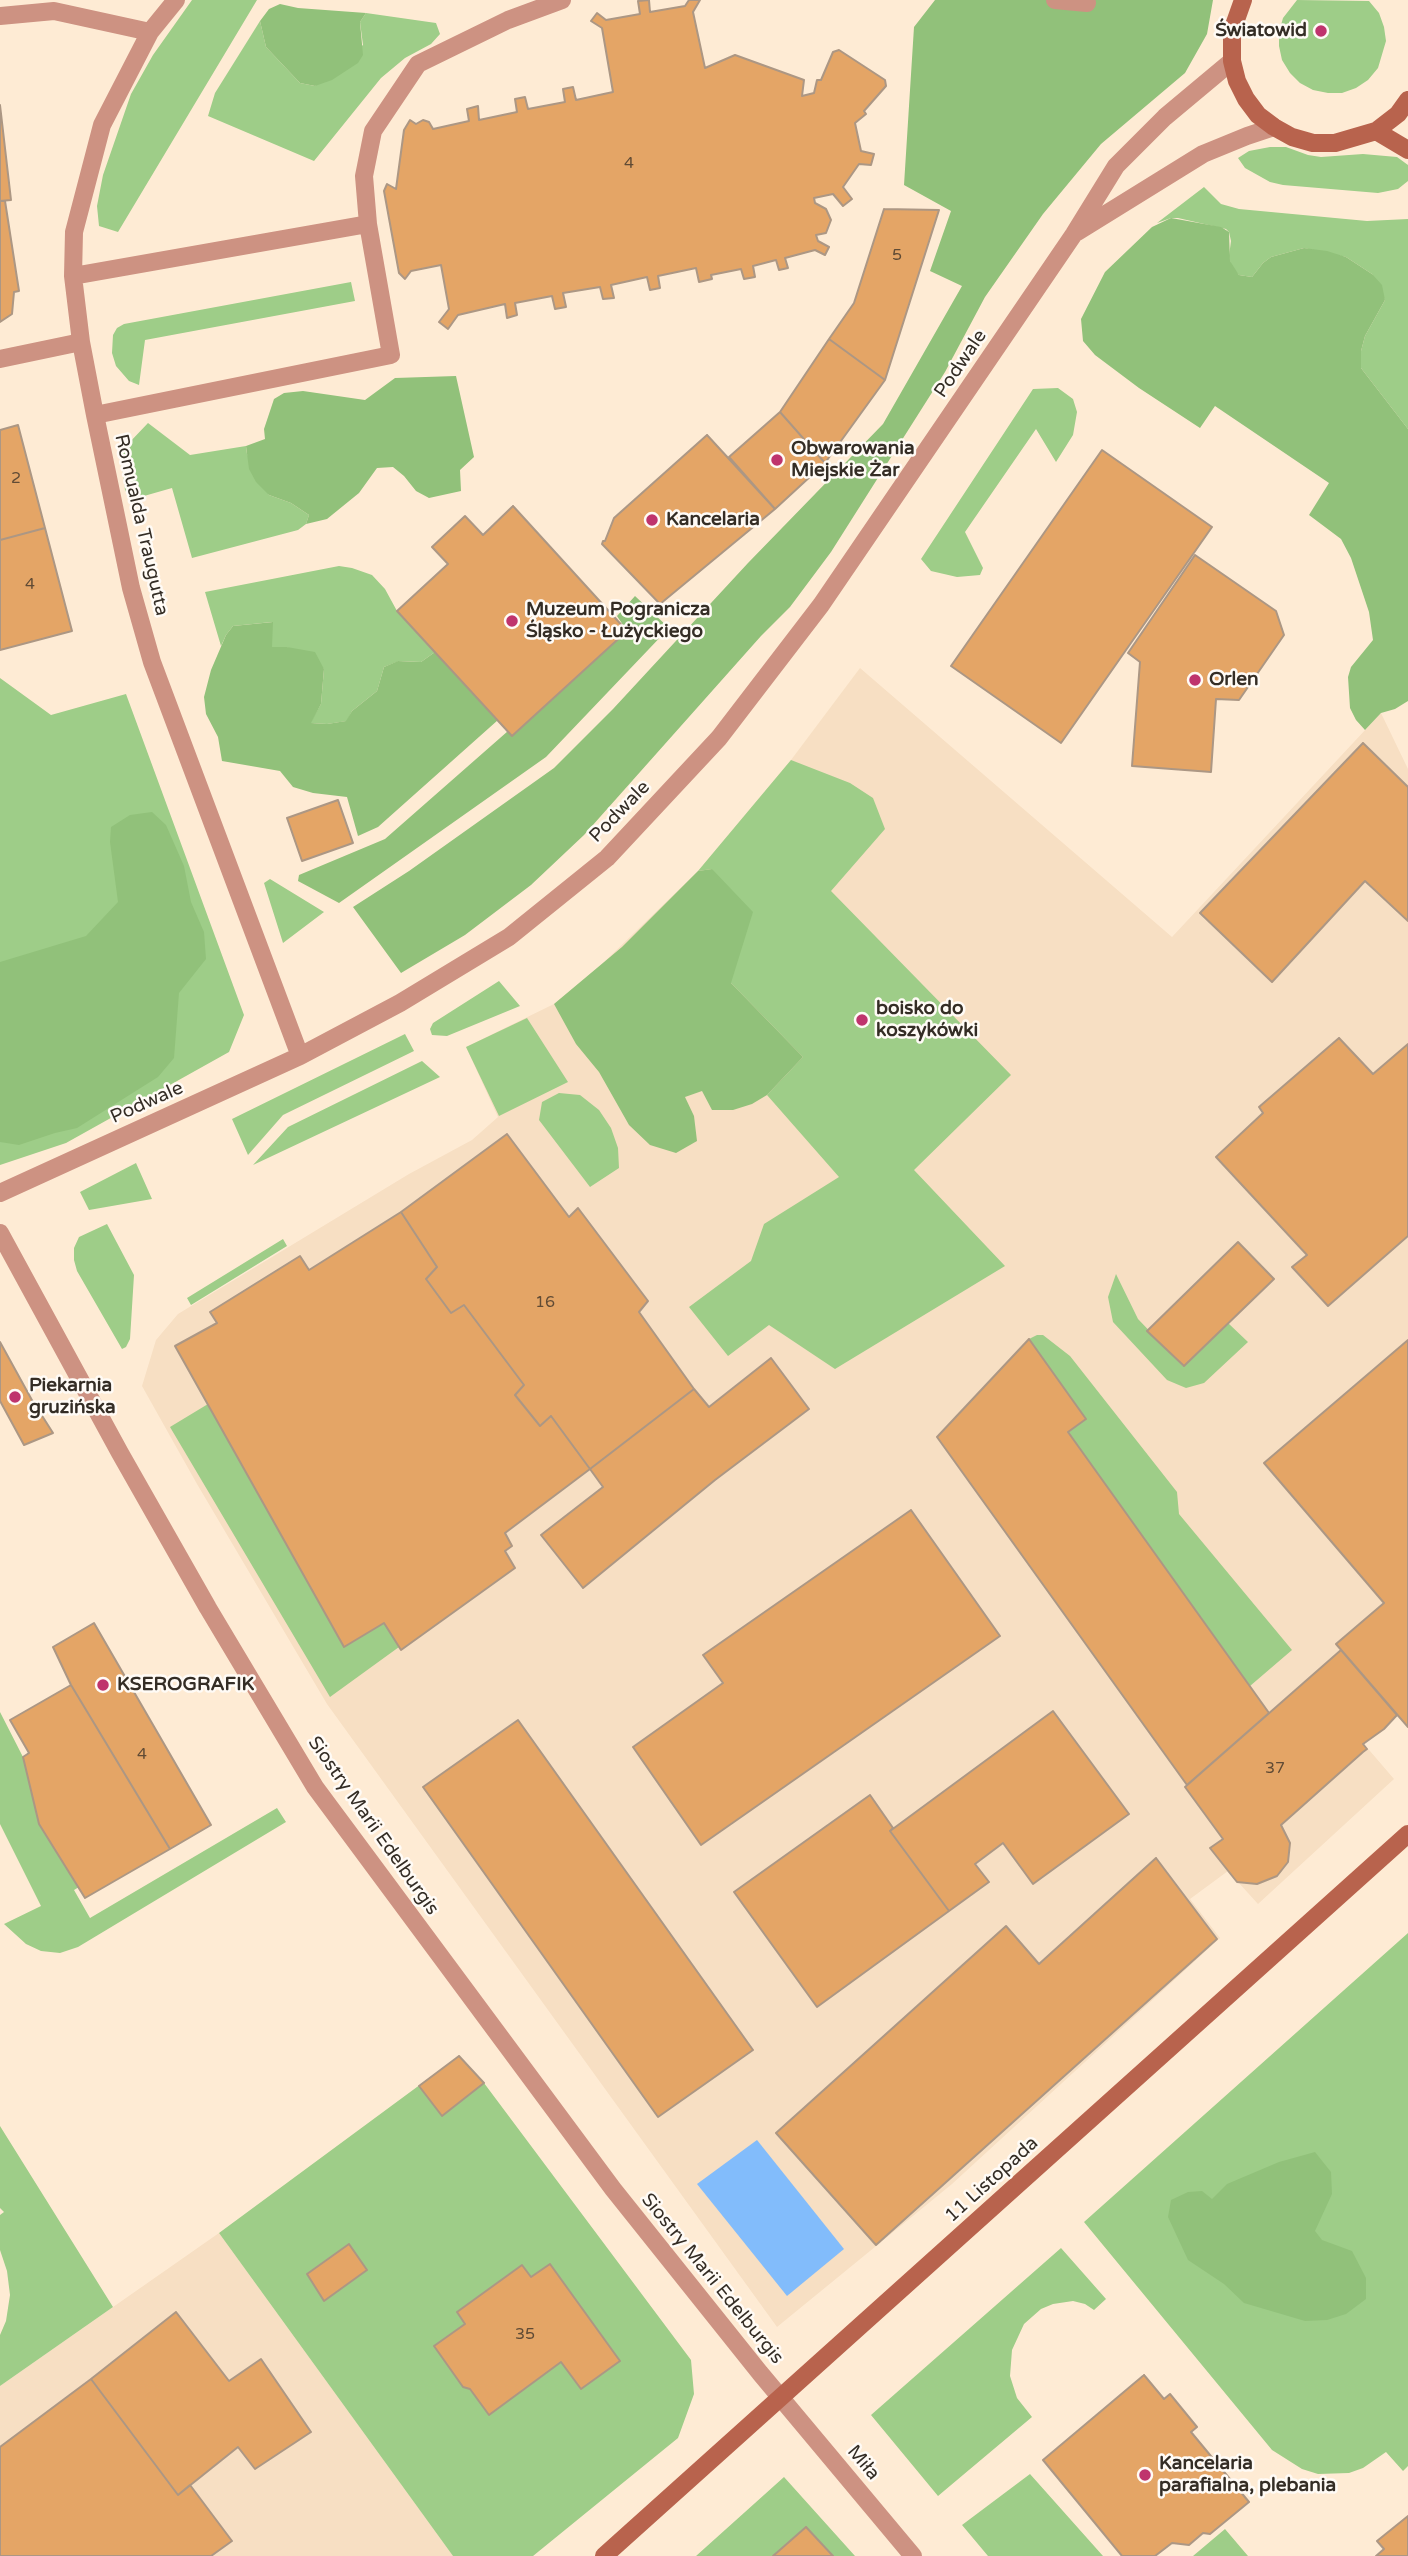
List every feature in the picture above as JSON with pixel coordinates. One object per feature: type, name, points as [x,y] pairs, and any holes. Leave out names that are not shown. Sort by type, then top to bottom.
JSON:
[{"type":"street","name":"Romualda Traugutta","points":[[176,0],[150,32],[102,125],[74,232],[73,276],[81,342],[95,415],[131,588],[152,662],[300,1056]]},
{"type":"street","points":[[95,415],[391,355],[368,224],[364,176],[373,131],[418,64],[508,20],[562,0]]},
{"type":"street","points":[[1055,0],[1087,3]]},
{"type":"street","points":[[1243,0],[1232,31],[1232,61],[1237,81],[1246,99],[1258,115],[1274,127],[1292,137],[1313,143],[1335,144],[1376,131],[1398,114],[1408,100]]},
{"type":"street","points":[[0,16],[54,11],[150,32]]},
{"type":"street","name":"Podwale","points":[[0,1193],[300,1056],[400,1003],[509,937],[616,848],[719,738],[821,605],[1074,234],[1116,166],[1165,117],[1232,61]]},
{"type":"street","name":"Podwale","points":[[1074,234],[1203,154],[1274,127]]},
{"type":"street","points":[[1376,131],[1408,149]]},
{"type":"street","points":[[73,276],[368,224]]},
{"type":"street","points":[[0,359],[81,342]]},
{"type":"street","name":"Siostry Marii Edelburgis","points":[[0,1233],[133,1478],[315,1787],[613,2189],[781,2398]]},
{"type":"street","name":"11 Listopada","points":[[604,2556],[1408,1834]]},
{"type":"street","name":"Miła","points":[[781,2398],[914,2556]]},
{"type":"shaded area","points":[[860,668],[1172,937],[1381,713],[1408,769],[1408,1727],[1397,1715],[1364,1744],[1394,1779],[1258,1904],[1228,1871],[1190,1899],[1220,1938],[952,2184],[777,2327],[327,1704],[142,1386],[156,1340],[178,1314],[409,1174],[472,1140],[498,1117],[466,1047],[554,1004],[601,965],[698,871],[791,760]]},
{"type":"shaded area","points":[[219,2233],[453,2556],[0,2556],[0,2386]]},
{"type":"green space","points":[[192,0],[257,0],[118,232],[99,226],[97,206],[103,175],[131,94],[153,55]]},
{"type":"green space","points":[[935,0],[1213,0],[1207,34],[1185,73],[1101,144],[1043,214],[985,297],[945,372],[831,552],[790,607],[584,835],[531,885],[465,935],[401,973],[353,907],[409,871],[554,768],[613,709],[748,563],[883,424],[962,286],[930,271],[951,211],[904,185],[914,27]]},
{"type":"green space","points":[[1297,0],[1369,1],[1379,13],[1386,41],[1378,68],[1368,80],[1342,93],[1328,93],[1313,90],[1290,73],[1282,60],[1279,32],[1283,18]]},
{"type":"green space","points":[[280,4],[298,8],[366,13],[360,22],[363,55],[358,63],[332,80],[315,86],[300,83],[266,47],[260,21],[269,9]]},
{"type":"green space","points":[[366,13],[436,23],[440,34],[431,44],[405,58],[381,78],[314,161],[208,116],[215,93],[260,21],[266,47],[300,83],[315,86],[363,45],[360,22]]},
{"type":"green space","points":[[1286,147],[1321,157],[1363,154],[1397,157],[1408,165],[1408,181],[1398,189],[1378,193],[1270,182],[1245,168],[1238,158],[1249,151]]},
{"type":"green space","points":[[1204,187],[1221,204],[1239,209],[1367,221],[1408,219],[1408,429],[1361,368],[1361,351],[1365,336],[1385,300],[1372,274],[1346,257],[1304,248],[1271,257],[1252,277],[1239,275],[1231,266],[1231,241],[1226,229],[1178,218],[1157,223]]},
{"type":"green space","points":[[1171,218],[1221,227],[1229,232],[1230,261],[1239,275],[1252,277],[1271,257],[1304,248],[1346,257],[1372,274],[1382,285],[1385,300],[1365,336],[1361,351],[1361,368],[1408,429],[1408,701],[1381,713],[1365,730],[1350,708],[1348,677],[1351,667],[1373,640],[1369,612],[1351,558],[1341,539],[1309,515],[1329,483],[1215,406],[1200,428],[1139,388],[1095,355],[1083,341],[1081,319],[1105,272],[1152,227]]},
{"type":"green space","points":[[351,282],[355,301],[145,340],[139,385],[129,381],[116,366],[112,353],[113,335],[117,328],[124,324]]},
{"type":"green space","points":[[456,376],[474,457],[460,470],[461,491],[429,498],[416,491],[393,467],[377,468],[359,493],[327,519],[306,524],[309,515],[291,503],[269,495],[256,482],[249,469],[246,446],[265,439],[264,429],[274,399],[284,393],[303,391],[365,400],[395,378]]},
{"type":"green space","points":[[1058,388],[1073,399],[1077,412],[1073,435],[1056,462],[1036,429],[965,532],[983,568],[980,575],[957,577],[931,571],[921,559],[1033,389]]},
{"type":"green space","points":[[148,423],[190,455],[246,446],[247,454],[269,495],[291,503],[309,515],[306,524],[298,530],[192,558],[172,488],[130,500],[125,490],[121,458],[128,444]]},
{"type":"green space","points":[[339,566],[372,575],[385,589],[397,611],[435,652],[421,662],[399,661],[384,667],[377,691],[352,711],[347,721],[310,723],[321,704],[324,669],[287,647],[272,648],[272,622],[233,626],[221,646],[205,592]]},
{"type":"green space","points":[[635,596],[669,628],[546,757],[339,903],[298,881],[299,875],[385,839],[508,731],[513,735],[627,631],[617,616]]},
{"type":"green space","points":[[273,622],[272,647],[315,652],[324,669],[321,704],[311,723],[346,721],[352,711],[377,691],[384,667],[398,661],[421,662],[435,652],[498,720],[378,827],[358,836],[347,797],[313,793],[293,787],[280,771],[222,761],[218,737],[206,714],[204,697],[211,670],[226,635],[233,626]]},
{"type":"green space","points":[[0,678],[51,715],[126,694],[244,1015],[229,1052],[66,1143],[0,1165]]},
{"type":"green space","points":[[791,760],[850,783],[873,798],[885,829],[831,891],[1011,1075],[914,1170],[1005,1266],[835,1369],[769,1325],[728,1356],[689,1307],[751,1261],[764,1224],[839,1177],[767,1095],[803,1057],[731,983],[712,869],[698,871]]},
{"type":"green space","points":[[152,812],[166,825],[184,866],[191,902],[204,932],[206,959],[179,993],[174,1058],[158,1077],[77,1128],[19,1145],[0,1142],[0,962],[86,936],[118,902],[110,842],[111,827],[130,815]]},
{"type":"green space","points":[[712,869],[753,912],[731,983],[803,1057],[767,1095],[752,1104],[733,1110],[712,1110],[702,1091],[685,1097],[694,1116],[697,1141],[676,1153],[650,1145],[629,1125],[599,1072],[576,1044],[554,1004],[622,947],[698,871]]},
{"type":"green space","points":[[270,879],[324,912],[283,943],[264,883]]},
{"type":"green space","points":[[499,981],[520,1006],[447,1036],[432,1035],[430,1029],[433,1023]]},
{"type":"green space","points":[[527,1018],[568,1082],[499,1116],[466,1047]]},
{"type":"green space","points":[[405,1034],[414,1051],[283,1115],[248,1155],[232,1119]]},
{"type":"green space","points":[[422,1061],[440,1077],[253,1165],[288,1127]]},
{"type":"green space","points":[[559,1093],[580,1095],[599,1110],[611,1128],[618,1148],[619,1168],[590,1187],[539,1120],[542,1102]]},
{"type":"green space","points":[[136,1163],[152,1199],[89,1210],[80,1192]]},
{"type":"green space","points":[[107,1224],[134,1275],[130,1339],[122,1349],[77,1271],[74,1260],[74,1248],[79,1237]]},
{"type":"green space","points":[[283,1239],[287,1246],[191,1305],[187,1298]]},
{"type":"green space","points":[[1116,1274],[1138,1319],[1183,1366],[1228,1323],[1248,1342],[1204,1383],[1186,1388],[1167,1380],[1113,1322],[1108,1297]]},
{"type":"green space","points":[[1043,1335],[1070,1356],[1177,1492],[1179,1514],[1292,1650],[1250,1686],[1068,1432],[1086,1419],[1029,1339]]},
{"type":"green space","points":[[208,1404],[344,1646],[384,1623],[399,1647],[330,1697],[170,1427]]},
{"type":"green space","points":[[0,1712],[23,1757],[39,1824],[79,1887],[74,1890],[90,1918],[277,1808],[286,1822],[78,1947],[60,1953],[41,1951],[26,1944],[4,1924],[41,1906],[0,1824]]},
{"type":"green space","points":[[1408,1933],[1408,2466],[1403,2471],[1386,2452],[1363,2468],[1349,2473],[1318,2474],[1302,2469],[1272,2450],[1084,2222]]},
{"type":"green space","points":[[459,2056],[484,2083],[691,2360],[694,2394],[678,2438],[533,2556],[453,2556],[219,2233]]},
{"type":"green space","points":[[0,2126],[113,2307],[0,2386],[0,2335],[6,2321],[10,2295],[7,2271],[0,2250],[0,2215],[4,2212],[0,2208]]},
{"type":"green space","points":[[1315,2152],[1331,2172],[1332,2194],[1315,2231],[1322,2240],[1352,2251],[1366,2278],[1366,2299],[1346,2314],[1327,2320],[1305,2321],[1244,2303],[1224,2284],[1188,2260],[1168,2217],[1171,2200],[1188,2192],[1202,2191],[1212,2199],[1227,2184],[1279,2162]]},
{"type":"green space","points":[[1061,2248],[1106,2299],[1094,2310],[1073,2301],[1053,2304],[1041,2309],[1024,2324],[1012,2350],[1010,2376],[1017,2398],[1032,2417],[938,2496],[871,2415]]},
{"type":"green space","points":[[1030,2474],[1103,2556],[988,2556],[962,2525]]},
{"type":"green space","points":[[784,2477],[855,2556],[696,2556]]},
{"type":"green space","points":[[1225,2529],[1248,2556],[1193,2556]]},
{"type":"water","points":[[757,2140],[844,2249],[787,2296],[697,2184]]},
{"type":"building","points":[[649,0],[650,12],[685,6],[689,0],[700,0],[693,12],[705,68],[735,55],[804,80],[802,96],[814,93],[817,80],[821,80],[833,52],[839,50],[885,80],[886,86],[864,111],[866,114],[855,123],[861,151],[874,154],[871,165],[859,164],[843,187],[852,199],[843,206],[833,194],[814,198],[815,203],[826,209],[831,220],[826,233],[816,235],[818,241],[829,247],[825,255],[815,250],[785,258],[788,268],[779,270],[776,260],[753,266],[755,277],[744,279],[741,269],[711,275],[712,279],[699,282],[696,268],[658,276],[660,288],[650,290],[647,277],[611,285],[614,298],[603,299],[600,287],[563,293],[566,307],[555,309],[552,296],[515,303],[517,315],[507,318],[505,304],[458,315],[448,329],[439,322],[449,309],[441,265],[411,271],[405,279],[399,273],[384,191],[387,184],[396,189],[404,130],[410,120],[416,124],[423,120],[429,122],[433,129],[469,121],[467,109],[478,106],[479,120],[517,112],[515,99],[525,97],[528,109],[565,102],[563,89],[573,87],[576,100],[613,92],[602,28],[591,21],[597,13],[606,20],[640,14],[638,1]]},
{"type":"building","points":[[0,105],[11,200],[0,201]]},
{"type":"building","points":[[0,201],[5,201],[19,291],[14,292],[12,314],[0,322]]},
{"type":"building","points":[[884,209],[939,210],[885,380],[829,339],[854,303]]},
{"type":"building","points":[[829,339],[885,380],[825,463],[780,412]]},
{"type":"building","points":[[780,412],[825,463],[775,509],[729,457]]},
{"type":"building","points":[[18,425],[45,528],[0,540],[0,430]]},
{"type":"building","points":[[707,435],[775,509],[660,604],[602,544],[614,518]]},
{"type":"building","points":[[1102,450],[1212,527],[1061,743],[951,666]]},
{"type":"building","name":"Muzeum Pogranicza Śląsko - Łużyckiego","points":[[513,506],[627,631],[512,736],[397,611],[448,564],[432,547],[465,516],[483,535]]},
{"type":"building","points":[[45,528],[72,631],[0,650],[0,540]]},
{"type":"building","name":"Orlen","points":[[1195,555],[1276,611],[1284,635],[1239,700],[1216,699],[1211,772],[1132,766],[1140,662],[1128,653]]},
{"type":"building","points":[[1363,743],[1408,787],[1408,921],[1365,881],[1272,982],[1200,913]]},
{"type":"building","points":[[338,800],[353,843],[302,861],[287,818]]},
{"type":"building","points":[[1339,1038],[1373,1074],[1408,1044],[1408,1236],[1328,1306],[1292,1267],[1307,1255],[1216,1157],[1263,1113],[1259,1107]]},
{"type":"building","points":[[507,1134],[569,1217],[578,1208],[648,1301],[639,1312],[694,1389],[590,1469],[551,1416],[540,1426],[515,1395],[524,1385],[464,1305],[451,1313],[426,1279],[437,1267],[401,1212]]},
{"type":"building","points":[[401,1212],[437,1267],[426,1279],[451,1313],[464,1305],[524,1385],[515,1395],[540,1426],[551,1416],[590,1469],[505,1533],[512,1546],[505,1551],[515,1568],[401,1650],[384,1623],[344,1647],[175,1346],[217,1323],[210,1312],[300,1256],[309,1270]]},
{"type":"building","points":[[1238,1242],[1274,1279],[1184,1366],[1147,1331]]},
{"type":"building","points":[[1029,1339],[1086,1419],[1068,1432],[1269,1713],[1187,1785],[937,1437]]},
{"type":"building","points":[[1408,1340],[1408,1727],[1336,1644],[1384,1603],[1264,1463]]},
{"type":"building","points":[[0,1342],[33,1402],[30,1403],[36,1413],[39,1411],[53,1433],[24,1445],[0,1401]]},
{"type":"building","points":[[771,1358],[809,1409],[715,1480],[583,1588],[541,1535],[603,1487],[590,1469],[694,1389],[709,1407]]},
{"type":"building","points":[[911,1510],[1000,1636],[701,1845],[633,1747],[723,1683],[703,1655]]},
{"type":"building","points":[[94,1623],[211,1825],[170,1849],[71,1685],[53,1647]]},
{"type":"building","points":[[1341,1650],[1397,1715],[1384,1729],[1363,1744],[1367,1749],[1281,1825],[1290,1843],[1288,1862],[1277,1876],[1257,1884],[1237,1882],[1210,1848],[1223,1839],[1185,1787]]},
{"type":"building","points":[[71,1685],[170,1849],[85,1898],[39,1824],[23,1757],[29,1753],[10,1720]]},
{"type":"building","points":[[1053,1711],[1129,1814],[1033,1884],[1003,1843],[975,1864],[989,1882],[949,1911],[890,1831]]},
{"type":"building","points":[[518,1720],[753,2050],[658,2117],[423,1787]]},
{"type":"building","points":[[870,1795],[893,1828],[890,1831],[949,1911],[817,2007],[734,1892]]},
{"type":"building","points":[[1156,1858],[1217,1939],[876,2245],[776,2133],[1006,1926],[1039,1964]]},
{"type":"building","points":[[459,2056],[484,2083],[442,2116],[419,2086]]},
{"type":"building","points":[[349,2244],[367,2270],[324,2301],[307,2274]]},
{"type":"building","points":[[550,2264],[620,2361],[581,2389],[561,2362],[489,2415],[470,2389],[463,2387],[434,2346],[465,2324],[457,2312],[522,2265],[531,2277]]},
{"type":"building","points":[[176,2312],[229,2381],[261,2359],[311,2432],[255,2469],[238,2447],[178,2495],[91,2379]]},
{"type":"building","points":[[1144,2375],[1164,2399],[1170,2394],[1197,2427],[1191,2432],[1249,2502],[1210,2534],[1203,2533],[1189,2545],[1172,2543],[1155,2556],[1122,2556],[1043,2460]]},
{"type":"building","points":[[91,2379],[178,2495],[190,2485],[232,2541],[211,2556],[0,2556],[0,2447]]},
{"type":"building","points":[[1408,2516],[1408,2556],[1376,2556],[1384,2549],[1377,2541]]},
{"type":"building","points":[[806,2527],[833,2556],[773,2556]]},
{"type":"place","name":"Światowid","points":[[1321,31]]},
{"type":"place","name":"Obwarowania Miejskie Żar","points":[[777,460]]},
{"type":"place","name":"Kancelaria","points":[[652,520]]},
{"type":"place","name":"Muzeum Pogranicza Śląsko - Łużyckiego","points":[[512,621]]},
{"type":"place","name":"Orlen","points":[[1195,680]]},
{"type":"place","name":"boisko do koszykówki","points":[[862,1020]]},
{"type":"place","name":"Piekarnia gruzińska","points":[[15,1397]]},
{"type":"place","name":"KSEROGRAFIK","points":[[103,1685]]},
{"type":"place","name":"Kancelaria parafialna, plebania","points":[[1145,2475]]}]
